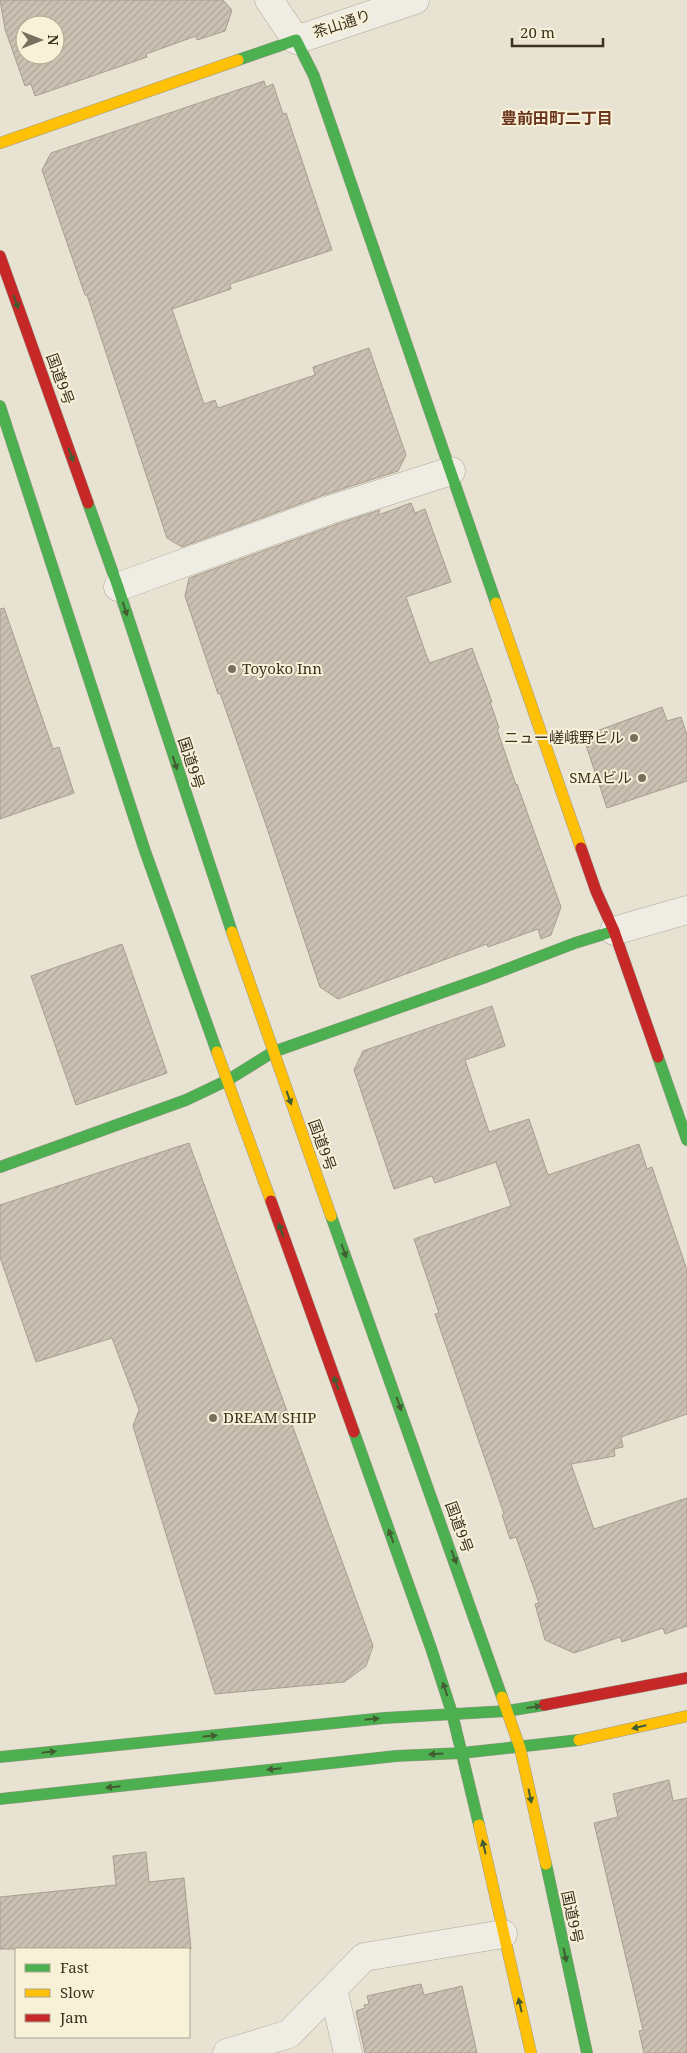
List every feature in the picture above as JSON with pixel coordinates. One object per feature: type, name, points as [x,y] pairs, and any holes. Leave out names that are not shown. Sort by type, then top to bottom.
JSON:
[{"type":"main road","points":[[0,143],[296,40],[314,76],[596,891],[614,931],[687,1140]]},
{"type":"main road","name":"国道9号","points":[[0,256],[118,588],[273,1052],[520,1748],[587,2053]]},
{"type":"main road","points":[[0,406],[145,851],[431,1648],[462,1753],[530,2053]]},
{"type":"main road","points":[[0,1167],[186,1100],[228,1080],[273,1052],[486,977],[574,943],[614,931]]},
{"type":"main road","points":[[0,1757],[384,1718],[507,1710],[556,1703],[687,1678]]},
{"type":"main road","points":[[0,1799],[396,1756],[462,1753],[567,1743],[687,1716]]},
{"type":"street","points":[[269,0],[296,40]]},
{"type":"street","name":"茶山通り","points":[[296,40],[415,0]]},
{"type":"street","points":[[118,588],[329,510],[451,471]]},
{"type":"street","points":[[614,931],[687,910]]},
{"type":"street","points":[[227,2053],[289,2034],[364,1957],[503,1934]]},
{"type":"street","points":[[333,1988],[348,2053]]},
{"type":"building","points":[[0,0],[223,0],[232,10],[225,31],[197,40],[196,36],[146,54],[147,57],[35,96],[31,84],[25,86],[18,65],[65,65],[65,15],[15,15],[15,58],[5,29]]},
{"type":"building","points":[[264,81],[266,87],[273,84],[283,114],[286,113],[332,250],[230,284],[231,289],[172,309],[204,404],[215,400],[218,408],[315,375],[313,367],[369,348],[406,455],[398,471],[324,495],[182,547],[167,538],[87,295],[85,295],[42,170],[51,153]]},
{"type":"building","points":[[411,503],[415,513],[425,509],[451,582],[406,597],[427,657],[430,663],[472,648],[492,702],[490,702],[499,728],[497,729],[516,785],[561,907],[551,935],[541,939],[538,929],[488,947],[487,944],[338,999],[320,987],[267,828],[220,693],[218,694],[185,596],[189,578],[334,525],[380,510],[378,515]]},
{"type":"building","points":[[4,608],[53,749],[59,747],[74,793],[0,819],[0,609]]},
{"type":"building","points":[[662,707],[667,721],[681,717],[687,735],[687,781],[607,808],[583,736]]},
{"type":"building","points":[[122,944],[167,1073],[76,1105],[31,976]]},
{"type":"building","points":[[492,1006],[505,1046],[465,1060],[489,1132],[529,1119],[548,1175],[639,1144],[647,1169],[652,1167],[687,1270],[687,1414],[621,1437],[623,1447],[614,1449],[615,1456],[571,1464],[594,1529],[687,1498],[687,1626],[665,1634],[663,1628],[622,1642],[620,1637],[574,1653],[545,1640],[535,1604],[539,1603],[516,1537],[510,1539],[502,1515],[504,1514],[435,1314],[439,1313],[414,1239],[511,1206],[496,1162],[435,1183],[432,1176],[394,1189],[354,1070],[363,1051]]},
{"type":"building","name":"DREAM SHIP","points":[[189,1143],[373,1646],[366,1666],[344,1682],[215,1694],[133,1426],[139,1410],[112,1338],[36,1362],[0,1257],[0,1205]]},
{"type":"building","points":[[669,1780],[673,1801],[687,1798],[687,2053],[644,2053],[639,2031],[643,2030],[594,1823],[618,1817],[613,1794]]},
{"type":"building","points":[[146,1852],[149,1882],[184,1878],[191,1949],[0,1949],[0,1897],[116,1885],[113,1856]]},
{"type":"building","points":[[421,1984],[424,1995],[462,1986],[477,2053],[365,2053],[356,2011],[365,2008],[364,2005],[369,2004],[367,1996]]},
{"type":"traffic: fast","points":[[238,60],[296,40],[314,76],[496,603]]},
{"type":"traffic: fast","points":[[0,406],[145,851],[217,1052]]},
{"type":"traffic: fast","points":[[88,503],[118,587],[232,932]]},
{"type":"traffic: fast","points":[[0,1167],[186,1100],[228,1080],[273,1052],[486,977],[575,943],[614,931]]},
{"type":"traffic: fast","points":[[658,1057],[687,1140]]},
{"type":"traffic: fast","points":[[331,1216],[502,1697]]},
{"type":"traffic: fast","points":[[354,1432],[431,1648],[452,1713],[479,1825]]},
{"type":"traffic: fast","points":[[0,1757],[384,1718],[507,1711],[544,1705]]},
{"type":"traffic: fast","points":[[0,1799],[396,1756],[462,1753],[579,1740]]},
{"type":"traffic: fast","points":[[546,1864],[587,2053]]},
{"type":"traffic: slow","points":[[0,143],[238,60]]},
{"type":"traffic: slow","points":[[496,603],[581,848]]},
{"type":"traffic: slow","points":[[232,932],[331,1216]]},
{"type":"traffic: slow","points":[[217,1052],[271,1201]]},
{"type":"traffic: slow","points":[[502,1697],[520,1748],[546,1864]]},
{"type":"traffic: slow","points":[[579,1740],[687,1716]]},
{"type":"traffic: slow","points":[[479,1825],[531,2053]]},
{"type":"traffic: jam","points":[[0,256],[88,503]]},
{"type":"traffic: jam","points":[[581,848],[596,891],[614,931],[658,1057]]},
{"type":"traffic: jam","points":[[271,1201],[354,1432]]},
{"type":"traffic: jam","points":[[544,1705],[687,1678]]},
{"type":"place","name":"Toyoko Inn","points":[[232,669]]},
{"type":"place","name":"ニュー嵯峨野ビル","points":[[634,738]]},
{"type":"place","name":"SMAビル","points":[[642,778]]},
{"type":"place","name":"DREAM SHIP","points":[[213,1418]]},
{"type":"district","name":"豊前田町二丁目","points":[[557,118]]}]
